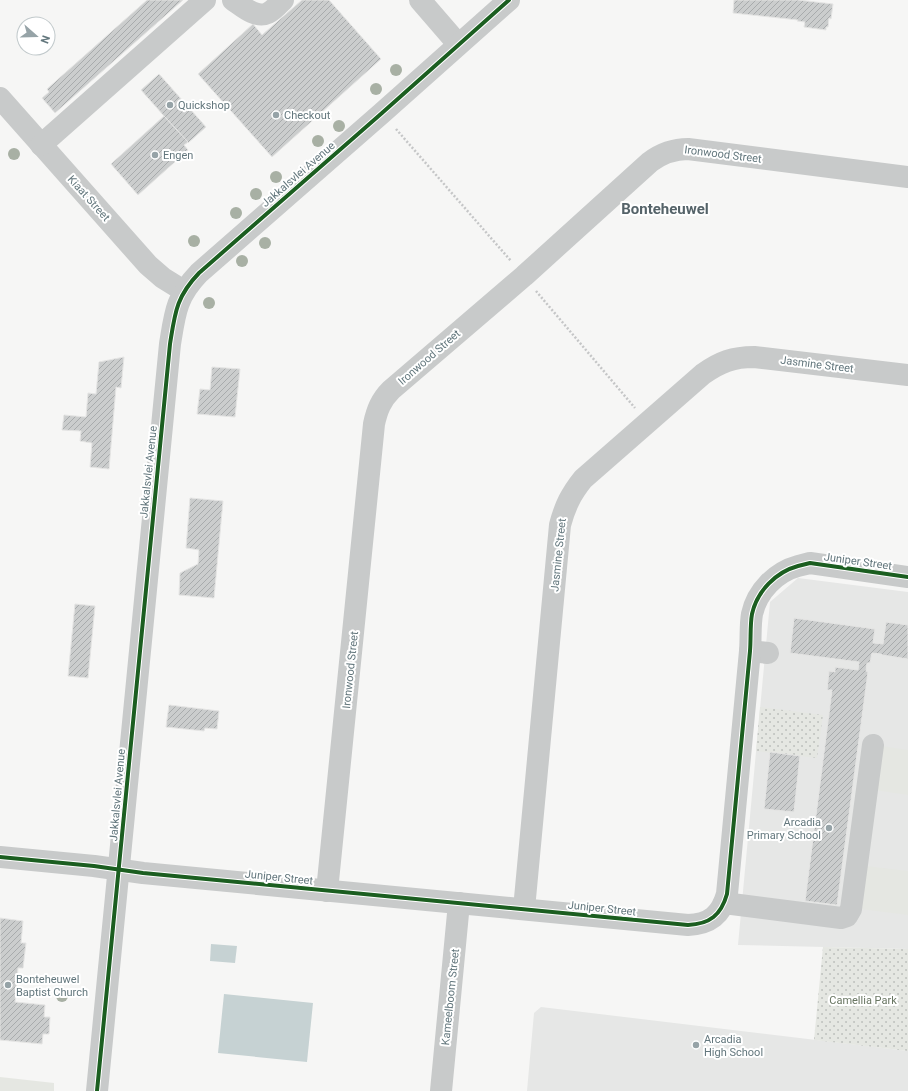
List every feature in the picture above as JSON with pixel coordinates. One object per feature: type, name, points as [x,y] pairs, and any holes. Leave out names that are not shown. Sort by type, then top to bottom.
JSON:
[{"type":"street","points":[[41,145],[205,0]]},
{"type":"street","points":[[232,0],[255,14],[261,15],[269,13],[283,0]]},
{"type":"street","points":[[420,0],[458,44]]},
{"type":"street","name":"Jakkalsvlei Avenue","points":[[98,1091],[170,344],[177,307],[184,291],[199,273],[376,119],[508,0]]},
{"type":"street","name":"Kiaat Street","points":[[0,98],[148,265],[163,278],[184,291]]},
{"type":"street","name":"Ironwood Street","points":[[327,890],[374,424],[376,414],[384,397],[524,276],[650,162],[668,151],[688,149],[908,177]]},
{"type":"street","name":"Jasmine Street","points":[[524,909],[560,532],[563,512],[575,489],[583,479],[709,370],[728,360],[741,357],[754,357],[908,375]]},
{"type":"street","name":"Juniper Street","points":[[0,857],[119,870],[697,925],[705,922],[720,911],[727,894],[759,652],[752,614],[760,594],[774,578],[785,571],[797,566],[810,564],[908,577]]},
{"type":"street","points":[[724,903],[842,918],[847,916],[851,909],[873,745]]},
{"type":"street","name":"Kameelboom Street","points":[[440,1091],[459,903]]},
{"type":"path","points":[[391,124],[511,261]]},
{"type":"path","points":[[533,287],[647,423]]},
{"type":"shaded area","name":"Arcadia Primary School","points":[[798,578],[908,592],[908,949],[738,945],[770,602]]},
{"type":"shaded area","points":[[211,944],[237,946],[235,963],[210,961]]},
{"type":"shaded area","points":[[224,994],[313,1003],[307,1062],[218,1053]]},
{"type":"shaded area","name":"Arcadia High School","points":[[541,1007],[908,1051],[908,1091],[527,1091],[534,1013]]},
{"type":"green space","points":[[760,707],[823,715],[817,758],[756,751]]},
{"type":"green space","points":[[881,746],[908,750],[908,795],[875,790]]},
{"type":"green space","points":[[866,866],[908,871],[908,915],[860,909]]},
{"type":"green space","name":"Camellia Park","points":[[823,947],[908,949],[908,1051],[814,1040]]},
{"type":"green space","points":[[0,1077],[54,1083],[54,1091],[0,1091]]},
{"type":"building","points":[[147,0],[183,0],[55,113],[42,98],[49,92],[47,89]]},
{"type":"building","name":"Checkout","points":[[302,0],[329,0],[381,59],[272,157],[198,74],[253,24],[262,35]]},
{"type":"building","points":[[734,0],[798,0],[833,4],[831,19],[829,18],[828,27],[826,27],[826,30],[804,27],[805,22],[797,21],[798,20],[733,13]]},
{"type":"building","name":"Quickshop","points":[[159,74],[206,127],[188,143],[141,90]]},
{"type":"building","points":[[164,116],[188,142],[184,145],[188,150],[138,195],[111,164]]},
{"type":"building","points":[[124,357],[121,388],[116,387],[109,469],[90,467],[92,443],[80,441],[81,431],[62,430],[64,415],[86,417],[88,393],[96,394],[99,362]]},
{"type":"building","points":[[212,367],[240,369],[235,417],[197,414],[200,389],[210,390]]},
{"type":"building","points":[[190,498],[223,501],[214,598],[179,595],[180,573],[198,564],[199,550],[186,548]]},
{"type":"building","points":[[75,604],[95,606],[88,678],[68,676]]},
{"type":"building","points":[[794,618],[875,629],[873,643],[883,644],[886,622],[908,625],[908,659],[872,653],[870,663],[867,663],[866,671],[868,672],[837,905],[805,901],[832,690],[827,690],[829,671],[835,672],[835,667],[858,670],[859,662],[790,653]]},
{"type":"building","points":[[169,705],[219,711],[217,729],[205,728],[204,731],[166,727]]},
{"type":"building","points":[[770,752],[800,756],[794,812],[764,809]]},
{"type":"building","name":"Bonteheuwel Baptist Church","points":[[0,918],[23,921],[21,943],[26,943],[23,968],[18,968],[15,1002],[45,1005],[44,1017],[50,1017],[49,1034],[43,1034],[42,1044],[0,1040]]},
{"type":"cycle path","points":[[97,1091],[170,344],[175,314],[181,298],[185,290],[199,273],[509,0]]},
{"type":"cycle path","points":[[0,857],[94,866],[143,873],[688,925],[703,923],[718,913],[727,894],[750,651],[751,618],[758,598],[763,590],[782,573],[798,566],[810,563],[908,577]]},
{"type":"place","name":"Quickshop","points":[[170,105]]},
{"type":"place","name":"Checkout","points":[[276,115]]},
{"type":"place","name":"Engen","points":[[155,155]]},
{"type":"place","name":"Arcadia Primary School","points":[[829,828]]},
{"type":"place","name":"Bonteheuwel Baptist Church","points":[[8,985]]},
{"type":"place","name":"Arcadia High School","points":[[696,1045]]},
{"type":"district","name":"Bonteheuwel","points":[[665,209]]}]
